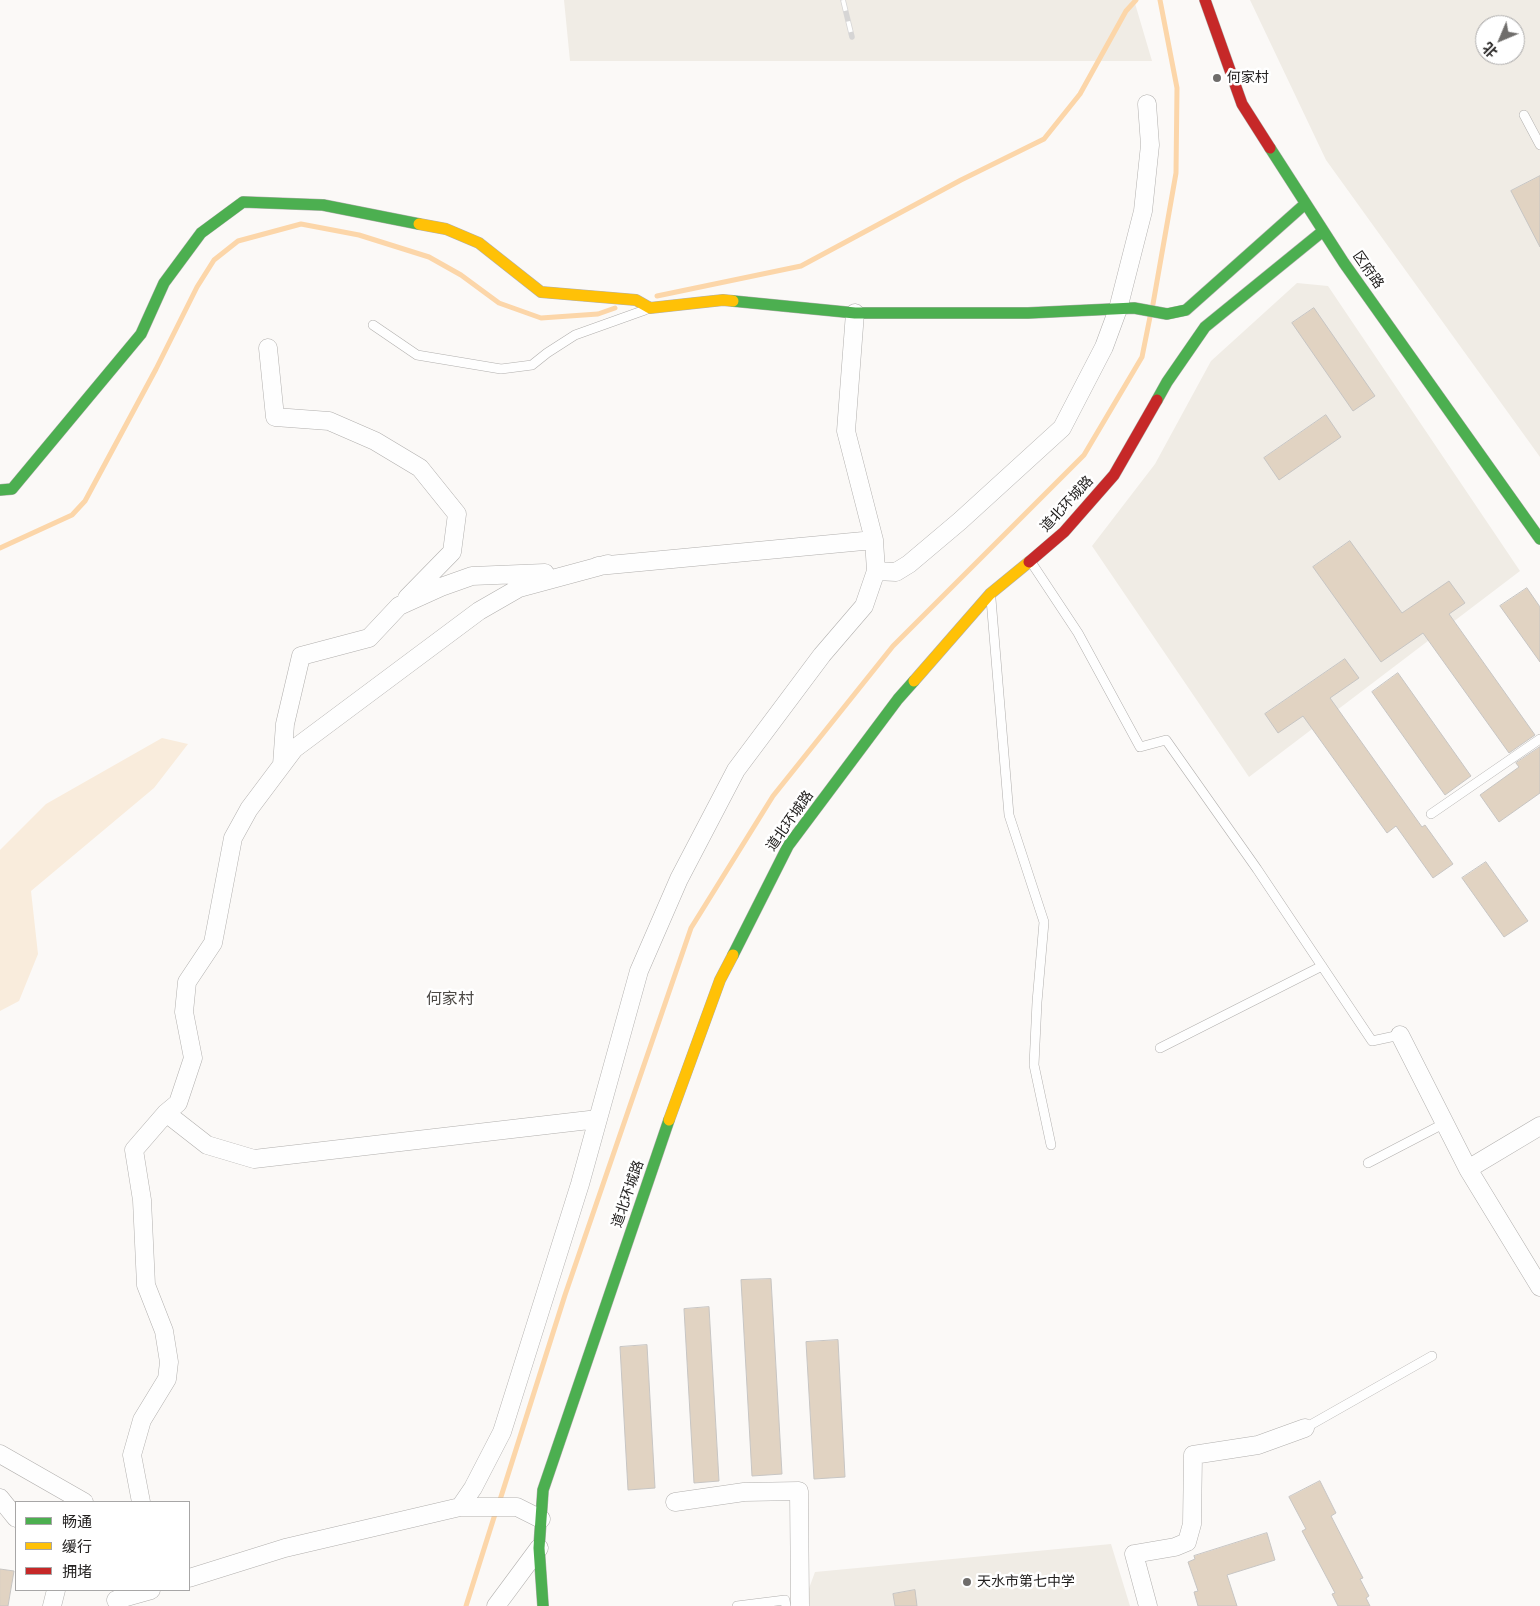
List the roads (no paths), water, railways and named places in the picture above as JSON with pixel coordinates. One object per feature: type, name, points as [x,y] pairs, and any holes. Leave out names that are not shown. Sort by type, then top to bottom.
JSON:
[{"type":"street","name":"区府路","points":[[1205,0],[1242,104],[1323,231],[1540,539]]},
{"type":"street","points":[[876,571],[896,572],[910,564],[1062,428],[1126,309],[1143,211],[1150,145],[1147,104]]},
{"type":"street","points":[[0,490],[12,489],[141,334],[164,283],[201,233],[243,202],[323,205],[446,229],[479,243],[541,292],[636,300],[650,308],[723,300],[855,313],[1028,313],[1126,309],[1167,314],[1186,310],[1306,204]]},
{"type":"street","name":"道北环城路","points":[[543,1606],[539,1548],[543,1490],[660,1146],[720,980],[788,846],[898,699],[990,594],[1064,532],[1114,476],[1167,382],[1206,328],[1323,231]]},
{"type":"street","points":[[466,1507],[473,1488],[502,1432],[580,1184],[639,971],[679,879],[736,770],[822,655],[864,606],[876,571],[874,540],[846,431],[855,313]]},
{"type":"street","points":[[268,348],[275,417],[329,420],[375,441],[420,468],[457,514],[452,552],[369,638],[301,656],[285,724],[282,765]]},
{"type":"street","points":[[400,606],[441,587],[472,576],[540,574],[608,564],[874,540]]},
{"type":"street","points":[[141,1501],[132,1455],[142,1420],[167,1379],[169,1362],[164,1330],[146,1285],[142,1200],[134,1150],[166,1113],[178,1103],[193,1058],[184,1012],[187,982],[213,943],[233,838],[249,809],[294,749],[478,612],[519,588],[608,564]]},
{"type":"street","points":[[1400,1035],[1468,1169],[1540,1287]]},
{"type":"street","points":[[166,1113],[207,1145],[254,1159],[598,1119]]},
{"type":"street","points":[[1468,1169],[1540,1126]]},
{"type":"street","points":[[1148,1606],[1134,1554],[1187,1542],[1192,1524],[1192,1455],[1258,1445],[1305,1428]]},
{"type":"street","points":[[0,1454],[82,1501]]},
{"type":"street","points":[[675,1502],[744,1492],[799,1491],[800,1606]]},
{"type":"street","points":[[0,1498],[15,1517]]},
{"type":"street","points":[[190,1578],[285,1548],[466,1507],[516,1507],[541,1519]]},
{"type":"street","points":[[496,1606],[539,1548]]},
{"type":"street","points":[[52,1606],[56,1591]]},
{"type":"street","points":[[116,1600],[148,1591]]},
{"type":"lane","points":[[1524,115],[1540,145]]},
{"type":"lane","points":[[373,324],[417,355],[501,369],[532,365],[575,335],[650,308]]},
{"type":"lane","points":[[1030,560],[1078,633],[1140,746],[1166,740],[1257,869],[1372,1041],[1400,1035]]},
{"type":"lane","points":[[990,594],[1009,815],[1044,922],[1034,1065],[1051,1145]]},
{"type":"lane","points":[[1431,814],[1540,739]]},
{"type":"lane","points":[[1160,1048],[1322,966]]},
{"type":"lane","points":[[1368,1163],[1444,1123]]},
{"type":"lane","points":[[1305,1428],[1432,1356]]},
{"type":"lane","points":[[737,1606],[785,1600],[786,1606]]},
{"type":"waterway","points":[[657,296],[801,266],[961,180],[1044,139],[1080,94],[1126,11],[1136,0]]},
{"type":"waterway","points":[[1153,304],[1176,173],[1177,88],[1160,0]]},
{"type":"waterway","points":[[0,548],[72,515],[85,501],[156,369],[197,287],[214,260],[238,241],[301,224],[359,235],[429,257],[461,275],[499,303],[541,318],[598,314],[615,308]]},
{"type":"waterway","points":[[499,1503],[565,1295],[691,928],[773,796],[893,646],[1084,455],[1142,357],[1150,317]]},
{"type":"waterway","points":[[466,1606],[496,1511]]},
{"type":"railway","points":[[843,0],[852,37]]},
{"type":"place","name":"何家村","points":[[1217,78]]},
{"type":"place","name":"天水市第七中学","points":[[967,1582]]},
{"type":"district","name":"何家村","points":[[450,999]]}]
